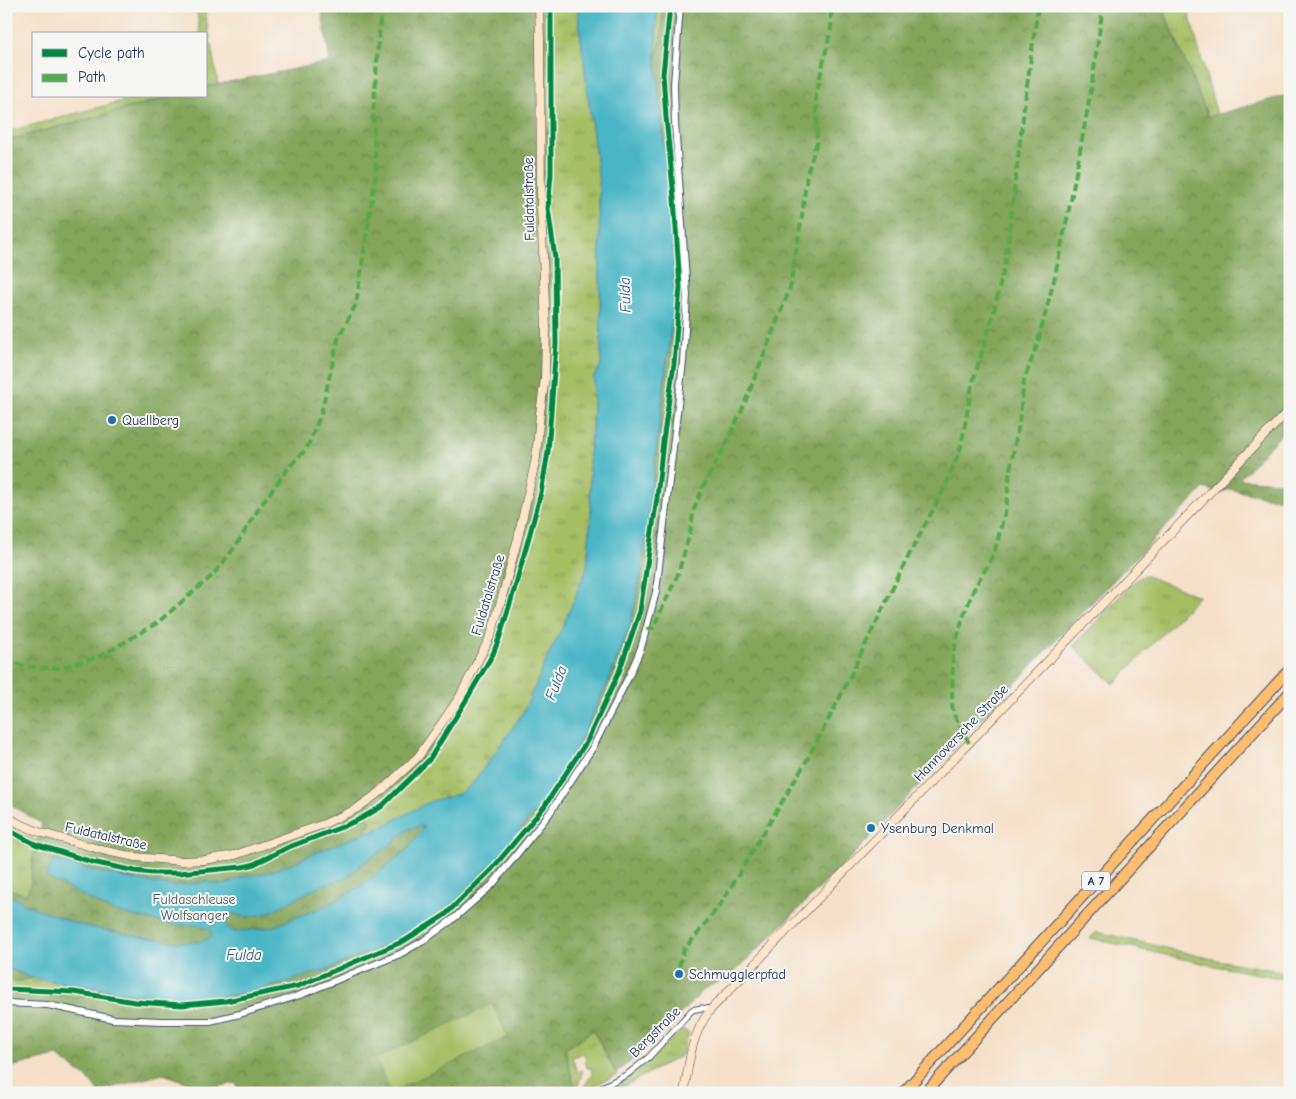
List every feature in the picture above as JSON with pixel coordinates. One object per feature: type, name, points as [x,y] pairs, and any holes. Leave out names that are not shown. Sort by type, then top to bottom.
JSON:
[{"type":"highway","name":"A 7","points":[[903,1093],[1290,669]]},
{"type":"highway","name":"A 7","points":[[925,1093],[1290,692]]},
{"type":"main road","name":"Fuldatalstraße","points":[[6,816],[39,832],[135,858],[182,861],[235,855],[324,824],[356,809],[380,792],[418,758],[460,698],[491,635],[518,538],[536,458],[545,378],[546,328],[541,208],[539,6]]},
{"type":"main road","name":"Hannoversche Straße","points":[[684,1093],[695,1036],[711,1009],[1290,409]]},
{"type":"street","points":[[8,1003],[48,1005],[113,1019],[210,1021],[240,1014],[300,995],[400,954],[424,941],[452,920],[492,885],[549,814],[593,747],[630,674],[641,648],[656,592],[683,362],[687,295],[674,104],[680,6]]},
{"type":"street","name":"Bergstraße","points":[[590,1093],[628,1074],[649,1057],[692,1010],[701,1008],[711,1009]]},
{"type":"green space","points":[[196,6],[204,6],[218,84],[208,86],[208,32],[200,32]]},
{"type":"green space","points":[[321,6],[548,6],[548,162],[544,215],[550,262],[552,329],[550,401],[545,450],[537,493],[497,634],[460,704],[423,759],[374,806],[365,811],[371,822],[368,828],[358,836],[267,873],[245,876],[224,885],[206,882],[174,886],[135,880],[53,861],[47,877],[112,911],[173,925],[198,925],[210,930],[212,937],[199,942],[178,942],[80,925],[24,904],[21,900],[6,895],[6,888],[26,895],[30,886],[33,858],[42,824],[6,802],[6,141],[166,98],[208,98],[208,86],[330,62]]},
{"type":"green space","points":[[548,6],[577,6],[599,183],[601,365],[594,377],[589,455],[591,516],[587,568],[563,627],[524,711],[471,785],[309,913],[6,894],[6,825],[38,841],[37,846],[367,815],[365,811],[460,704],[497,634],[537,493],[544,215],[548,162]]},
{"type":"green space","points":[[657,6],[662,6],[662,36],[656,59]]},
{"type":"green space","points":[[662,6],[1162,6],[1208,117],[1287,95],[1290,97],[1290,425],[1239,479],[1290,483],[1290,502],[1229,489],[1220,493],[1204,488],[1073,622],[854,854],[730,977],[707,987],[641,1053],[616,1073],[593,1030],[565,1049],[576,1093],[240,1093],[236,1083],[207,1089],[163,1074],[98,1091],[87,1078],[57,1056],[6,1068],[6,993],[79,997],[103,990],[144,995],[254,992],[329,969],[547,797],[583,736],[609,680],[630,626],[642,570],[673,311],[671,216],[656,59],[662,36]]},
{"type":"green space","points":[[1162,6],[1187,6],[1217,115],[1208,117]]},
{"type":"green space","points":[[134,98],[166,98],[6,141],[6,132]]},
{"type":"green space","points":[[1144,575],[1199,596],[1114,684],[1073,646],[1132,583]]},
{"type":"green space","points":[[424,827],[408,849],[364,884],[330,904],[272,927],[234,932],[227,928],[226,920],[233,914],[248,917],[268,913],[322,885],[346,878],[364,862],[385,849],[409,829]]},
{"type":"green space","points":[[1097,932],[1217,960],[1290,973],[1290,980],[1215,966],[1090,938]]},
{"type":"green space","points":[[6,967],[32,978],[13,982],[6,979]]},
{"type":"green space","points":[[32,978],[103,990],[79,997],[6,993],[6,979],[13,982]]},
{"type":"green space","points":[[492,1004],[508,1037],[391,1092],[375,1059]]},
{"type":"green space","points":[[593,1030],[617,1075],[587,1089],[583,1089],[592,1075],[591,1068],[587,1068],[584,1053],[572,1057],[577,1072],[582,1070],[576,1093],[565,1049]]},
{"type":"green space","points":[[684,1030],[689,1033],[682,1055],[623,1087],[609,1093],[599,1093],[632,1075],[679,1031]]},
{"type":"water","name":"Fulda","points":[[577,6],[657,6],[656,59],[672,229],[674,284],[673,311],[642,570],[630,626],[609,680],[583,736],[547,797],[498,857],[448,909],[402,938],[329,969],[254,992],[178,999],[32,978],[6,967],[6,895],[21,900],[24,904],[80,925],[178,942],[199,942],[212,937],[210,930],[198,925],[173,925],[112,911],[46,877],[53,861],[135,880],[174,886],[206,882],[224,885],[245,876],[267,873],[379,828],[431,801],[459,794],[471,785],[496,752],[524,711],[587,568],[591,516],[589,455],[594,377],[601,365],[599,183]],"holes":[[[424,827],[408,849],[364,884],[330,904],[272,927],[235,932],[227,928],[226,920],[233,914],[248,917],[268,913],[322,885],[346,878],[364,862],[385,849],[409,829]]]},
{"type":"marked path","points":[[6,658],[25,667],[60,668],[101,656],[157,623],[213,575],[235,547],[261,505],[290,466],[307,448],[321,414],[338,339],[356,304],[376,173],[373,116],[380,19],[379,6]]},
{"type":"marked path","points":[[646,629],[653,628],[678,574],[690,533],[694,509],[742,410],[790,288],[807,174],[817,142],[816,95],[831,29],[831,6]]},
{"type":"marked path","points":[[676,978],[684,949],[722,902],[807,760],[946,485],[961,447],[972,385],[993,315],[1006,259],[1038,6]]},
{"type":"marked path","points":[[969,743],[954,715],[952,706],[953,653],[963,617],[974,589],[994,554],[1006,508],[1024,380],[1037,345],[1054,280],[1072,195],[1091,90],[1103,6]]},
{"type":"cycle path","points":[[6,829],[35,844],[92,862],[135,871],[179,873],[242,867],[252,865],[289,847],[342,827],[381,807],[429,760],[493,654],[500,636],[541,493],[548,452],[556,344],[555,258],[548,208],[551,174],[551,6]]},
{"type":"cycle path","points":[[6,989],[74,992],[135,1002],[182,1005],[226,1001],[298,986],[404,941],[445,915],[492,869],[544,807],[587,741],[619,672],[640,611],[674,364],[680,287],[663,74],[670,6]]},
{"type":"place","name":"Quellberg","points":[[112,420]]},
{"type":"place","name":"Ysenburg Denkmal","points":[[871,828]]},
{"type":"place","name":"Schmugglerpfad","points":[[679,974]]},
{"type":"park label","name":"Fuldaschleuse Wolfsanger","points":[[194,908]]}]
